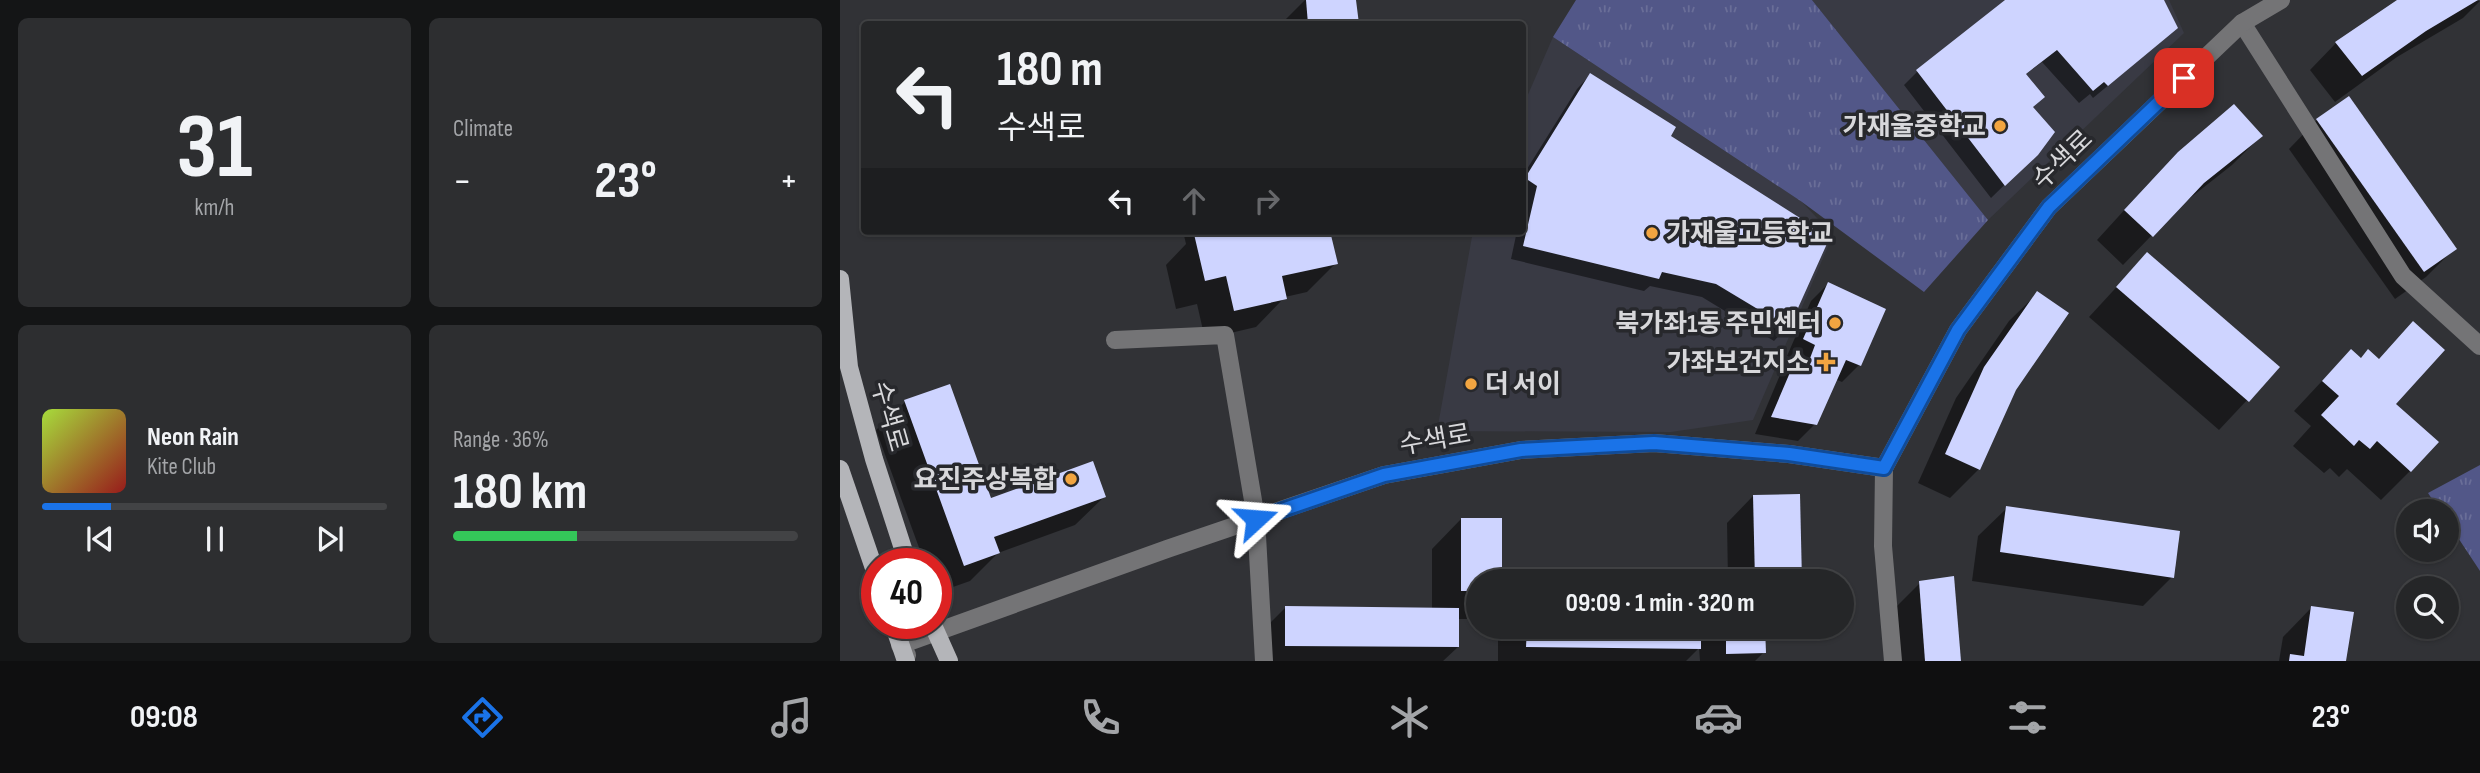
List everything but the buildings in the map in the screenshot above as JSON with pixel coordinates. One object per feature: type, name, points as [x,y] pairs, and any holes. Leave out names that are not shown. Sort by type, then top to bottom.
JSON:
[{"type":"main road","name":"수색로","points":[[840,279],[849,367],[874,459],[903,548]]},
{"type":"main road","points":[[840,470],[867,548]]},
{"type":"main road","name":"수색로","points":[[899,639],[906,656]]},
{"type":"main road","points":[[939,639],[949,661]]},
{"type":"street","name":"수색로","points":[[1893,661],[1883,546],[1884,468],[1958,330],[2049,207],[2242,23],[2281,0]]},
{"type":"street","points":[[2242,23],[2403,276],[2480,346]]},
{"type":"street","points":[[1115,340],[1225,335],[1256,519],[1264,661]]},
{"type":"street","name":"수색로","points":[[952,622],[1384,475],[1521,450],[1654,443],[1789,454],[1884,468]]},
{"type":"street","name":"수색로","points":[[906,656],[923,639]]},
{"type":"shaded area","name":"가재울중학교","points":[[1812,0],[2169,0],[2184,33],[1988,220]]},
{"type":"shaded area","name":"가재울고등학교","points":[[1553,37],[1802,202],[1833,235],[1753,420],[1671,432],[1437,431],[1472,235],[1526,235],[1526,99]]},
{"type":"green space","points":[[1576,0],[1812,0],[1988,220],[1924,292],[1802,202],[1553,37]]},
{"type":"green space","points":[[2480,465],[2480,571],[2459,539],[2459,499],[2432,499],[2428,493]]},
{"type":"place","name":"가재울중학교","points":[[2000,126]]},
{"type":"place","name":"가재울고등학교","points":[[1652,233]]},
{"type":"place","name":"북가좌1동 주민센터","points":[[1835,323]]},
{"type":"place","name":"가좌보건지소","points":[[1826,362]]},
{"type":"place","name":"더 서이","points":[[1471,384]]},
{"type":"place","name":"요진주상복합","points":[[1071,479]]},
{"type":"route","points":[[1256,519],[1384,475],[1521,450],[1654,443],[1789,454],[1884,468],[1958,330],[2049,207],[2184,78]]}]
